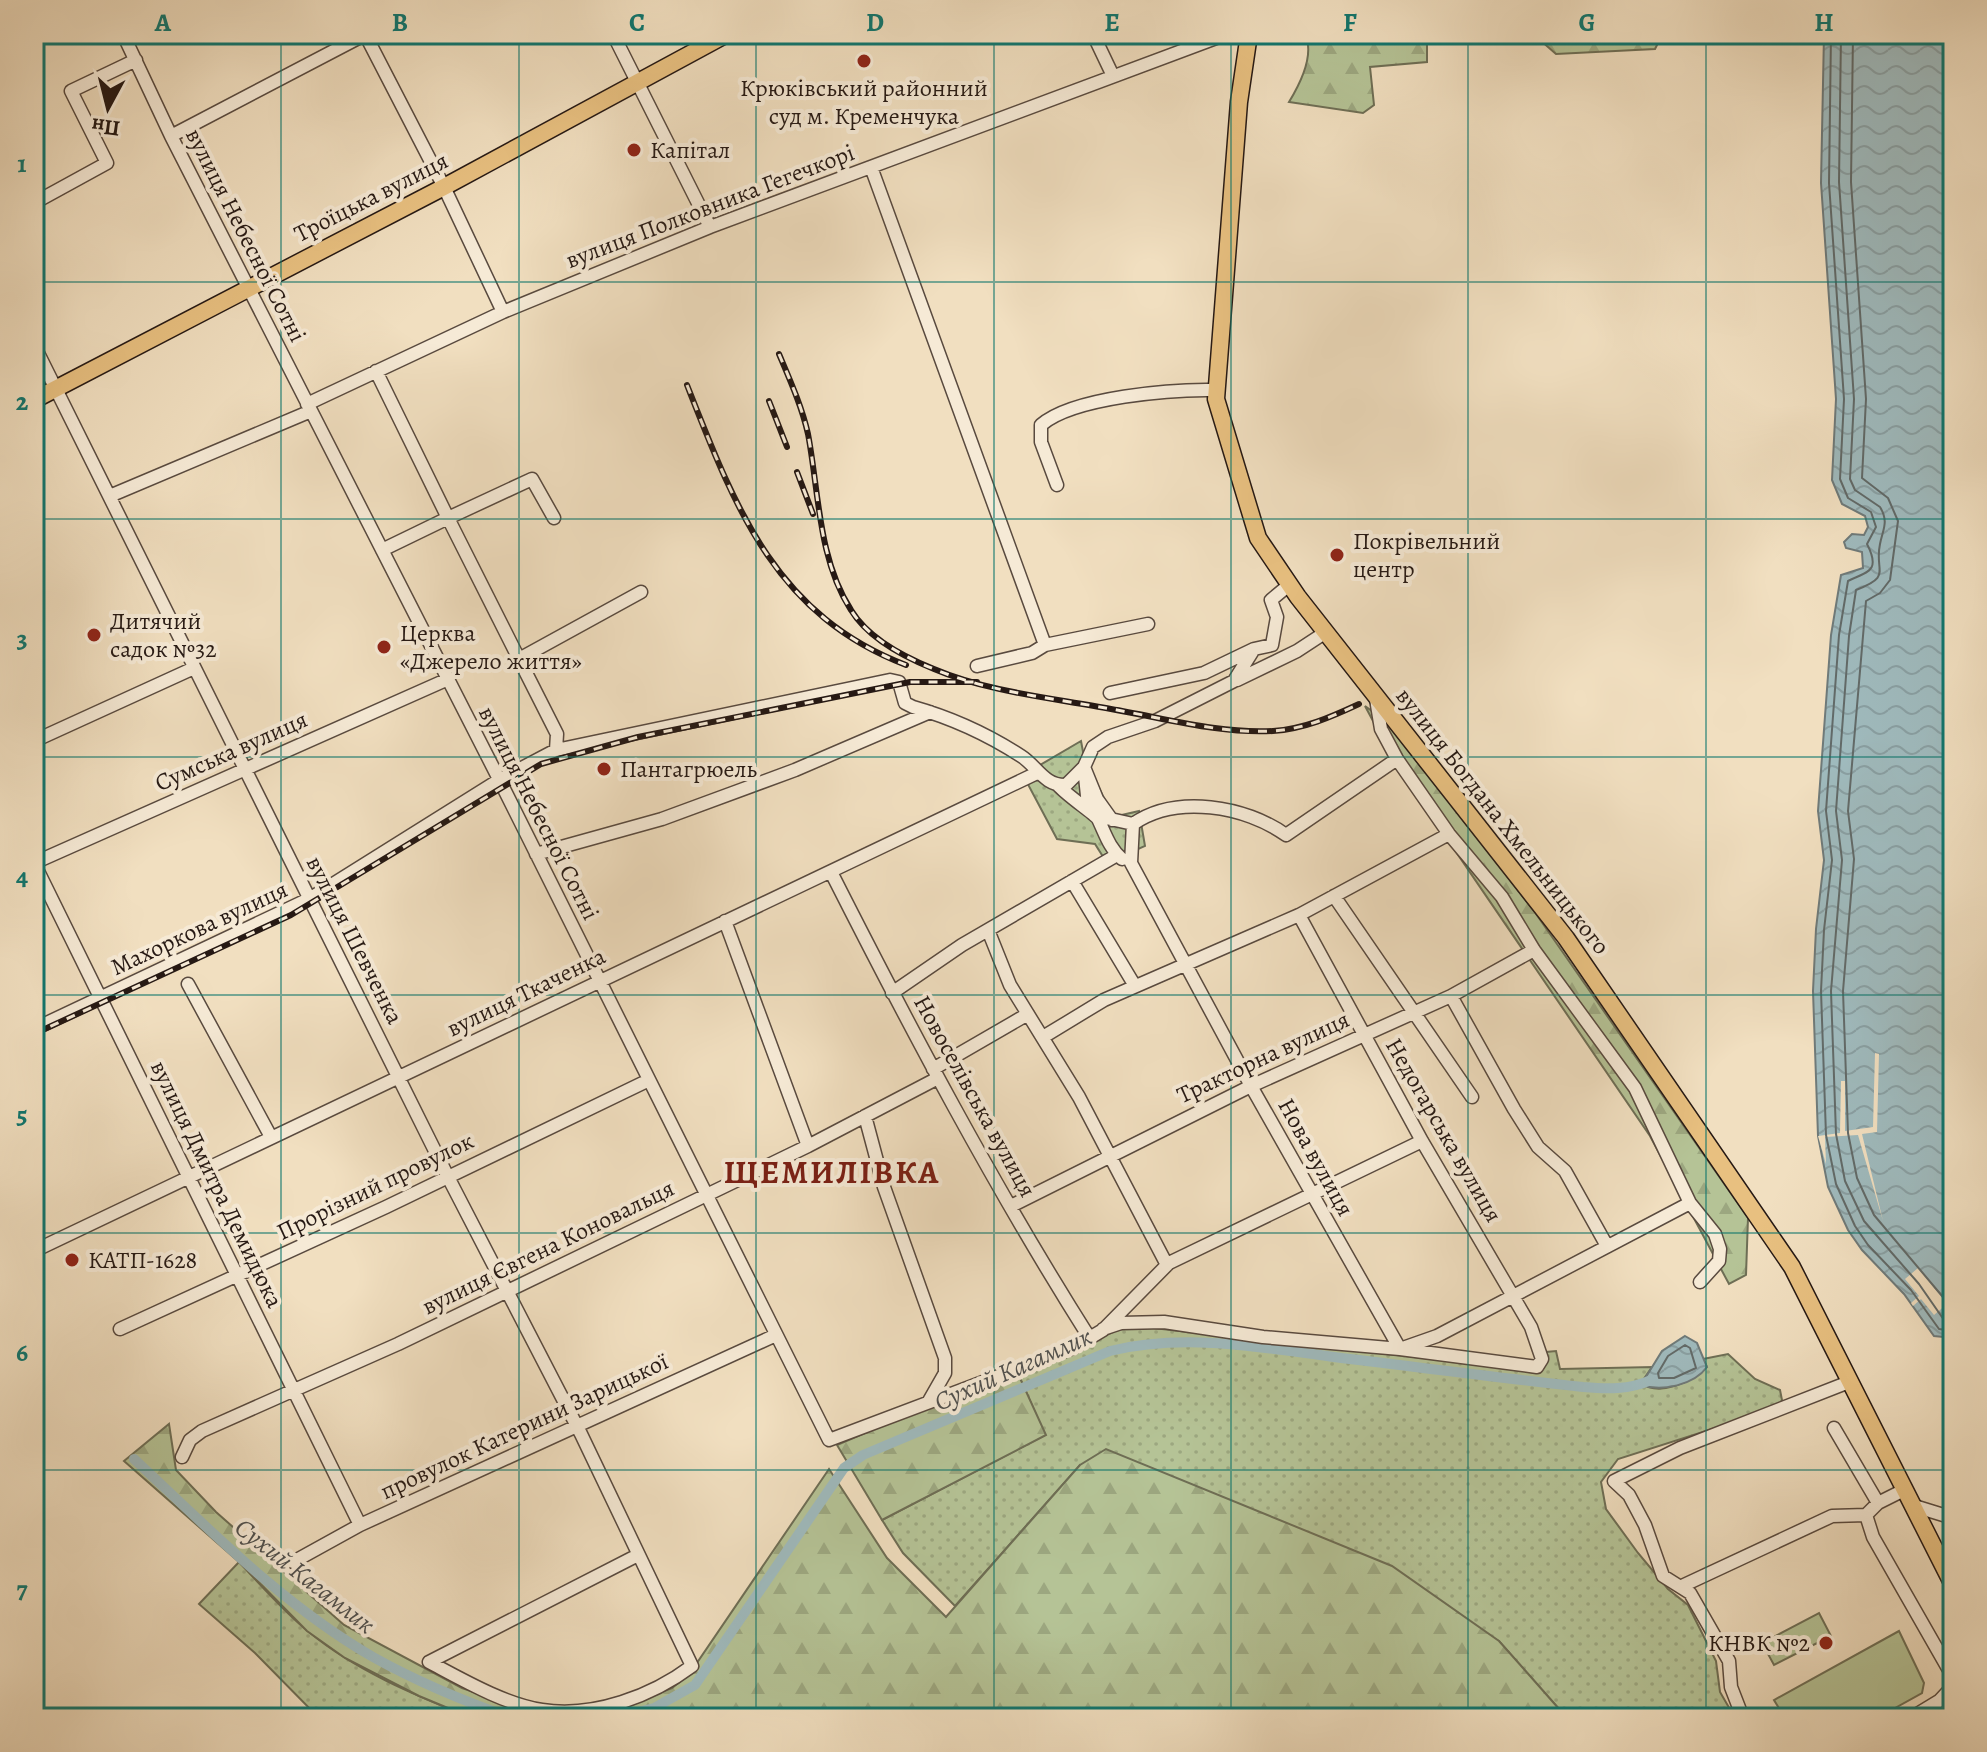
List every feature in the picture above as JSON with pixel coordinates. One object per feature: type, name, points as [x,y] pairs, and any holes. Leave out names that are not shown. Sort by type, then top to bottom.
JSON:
[{"type":"main road","name":"Троїцька вулиця","points":[[34,400],[444,187],[727,34]]},
{"type":"main road","name":"вулиця Богдана Хмельницького","points":[[1249,34],[1239,102],[1216,399],[1258,538],[1289,585],[1566,938],[1792,1267],[1953,1585]]},
{"type":"street","name":"вулиця Небесної Сотні","points":[[123,34],[171,136],[499,780],[829,1440],[850,1435],[929,1401]]},
{"type":"street","points":[[171,136],[365,34],[444,187],[503,312]]},
{"type":"street","points":[[613,34],[710,227]]},
{"type":"street","points":[[1093,34],[1113,76]]},
{"type":"street","name":"вулиця Полковника Гегечкорі","points":[[112,495],[309,408],[376,371],[503,312],[710,227],[1227,34]]},
{"type":"street","points":[[34,203],[107,163],[71,91],[136,60]]},
{"type":"street","points":[[871,167],[1045,645]]},
{"type":"street","name":"вулиця Шевченка","points":[[34,345],[112,495],[194,668],[447,1175],[577,1426],[692,1666],[667,1685],[631,1699],[583,1710],[542,1710],[500,1695],[429,1662],[638,1555]]},
{"type":"street","points":[[376,371],[557,734],[556,750]]},
{"type":"street","points":[[1057,485],[1041,442],[1041,425],[1051,416],[1067,409],[1148,393],[1216,390]]},
{"type":"street","points":[[382,550],[532,479],[554,518]]},
{"type":"street","points":[[1267,665],[1277,617],[1271,600],[1289,585]]},
{"type":"street","points":[[519,659],[641,592]]},
{"type":"street","points":[[977,666],[1032,653],[1045,645],[1148,624]]},
{"type":"street","points":[[1058,785],[1072,781],[1084,767],[1093,747],[1108,737],[1155,721],[1326,632]]},
{"type":"street","points":[[1110,693],[1204,673],[1254,649],[1272,645]]},
{"type":"street","points":[[1234,681],[1254,649]]},
{"type":"street","points":[[34,741],[194,668]]},
{"type":"street","name":"Сумська вулиця","points":[[34,863],[446,680]]},
{"type":"street","name":"Махоркова вулиця","points":[[34,1029],[309,899],[499,780],[556,750],[890,680],[899,682],[905,703],[930,712]]},
{"type":"street","points":[[1375,695],[1381,729],[1397,759],[1449,834],[1502,897],[1534,950],[1635,1088],[1690,1203],[1715,1234],[1720,1249],[1719,1261],[1700,1282]]},
{"type":"street","points":[[536,854],[662,819],[795,770],[930,712],[1000,742],[1035,765],[1037,773],[1058,785],[1074,803],[1114,823],[1133,824],[1146,815],[1210,807],[1240,812],[1271,824],[1286,835],[1397,759]]},
{"type":"street","points":[[1084,767],[1087,796],[1117,855],[1131,863],[1133,824]]},
{"type":"street","points":[[1084,767],[1097,799],[1114,823]]},
{"type":"street","name":"вулиця Ткаченка","points":[[34,1251],[1037,773]]},
{"type":"street","points":[[1043,1037],[1135,986],[1299,915],[1449,834]]},
{"type":"street","points":[[892,993],[988,930],[1117,855]]},
{"type":"street","name":"вулиця Дмитра Демидюка","points":[[34,863],[360,1525]]},
{"type":"street","name":"Нова вулиця","points":[[1131,863],[1251,1086],[1400,1349]]},
{"type":"street","name":"Новоселівська вулиця","points":[[831,872],[935,1073],[1089,1337]]},
{"type":"street","points":[[1072,881],[1135,986]]},
{"type":"street","points":[[1334,896],[1472,1097]]},
{"type":"street","name":"Недогарська вулиця","points":[[1299,915],[1422,1141],[1540,1344],[1542,1359],[1537,1367],[1400,1349]]},
{"type":"street","points":[[725,921],[808,1146]]},
{"type":"street","points":[[988,930],[997,958],[1167,1265]]},
{"type":"street","name":"Тракторна вулиця","points":[[1011,1206],[1107,1155],[1251,1086],[1451,996],[1534,950]]},
{"type":"street","points":[[188,984],[271,1137]]},
{"type":"street","points":[[1451,996],[1514,1109],[1538,1147],[1565,1171],[1607,1246]]},
{"type":"street","name":"вулиця Євгена Коновальця","points":[[182,1457],[190,1440],[202,1431],[295,1391],[808,1146],[865,1116],[1028,1014]]},
{"type":"street","name":"Прорізний провулок","points":[[120,1329],[239,1276],[649,1080]]},
{"type":"street","points":[[865,1116],[884,1187],[945,1358],[945,1373],[929,1401]]},
{"type":"street","points":[[1103,1330],[1167,1265],[1422,1141]]},
{"type":"street","points":[[929,1401],[1043,1361],[1121,1323],[1164,1322],[1263,1337],[1400,1349],[1437,1336],[1690,1203]]},
{"type":"street","name":"провулок Катерини Зарицької","points":[[293,1562],[360,1525],[776,1335]]},
{"type":"street","points":[[1743,1718],[1731,1687],[1729,1661],[1682,1586],[1663,1576],[1645,1525],[1629,1495],[1614,1481],[1680,1448],[1849,1382]]},
{"type":"street","points":[[1834,1428],[1878,1503]]},
{"type":"street","points":[[1682,1586],[1832,1516],[1866,1515],[1878,1503],[1907,1497],[1953,1518]]},
{"type":"street","points":[[1866,1515],[1873,1537],[1953,1677]]},
{"type":"street","points":[[1911,1718],[1939,1701],[1953,1686]]},
{"type":"green space","points":[[1305,34],[1427,34],[1427,62],[1370,67],[1374,105],[1363,113],[1289,102],[1302,78],[1307,60]]},
{"type":"green space","points":[[1504,34],[1638,34],[1659,41],[1655,49],[1556,54],[1540,40],[1490,38]]},
{"type":"green space","points":[[1365,706],[1391,725],[1534,911],[1748,1218],[1746,1275],[1729,1284],[1650,1136],[1396,764]]},
{"type":"green space","points":[[1081,741],[1084,757],[1113,817],[1139,811],[1145,846],[1107,863],[1095,844],[1057,839],[1023,775]]},
{"type":"green space","points":[[1135,1326],[1539,1371],[1546,1352],[1556,1351],[1560,1369],[1652,1367],[1641,1383],[1657,1389],[1693,1378],[1707,1367],[1703,1359],[1728,1354],[1755,1379],[1780,1390],[1782,1400],[1778,1408],[1618,1459],[1601,1482],[1606,1509],[1668,1589],[1688,1605],[1716,1661],[1720,1692],[1735,1718],[1567,1718],[1499,1641],[1080,1465],[955,1606],[903,1553],[882,1520],[1045,1435],[1019,1376],[1115,1331]]},
{"type":"green space","points":[[1019,1376],[1046,1435],[882,1520],[837,1445],[923,1408]]},
{"type":"green space","points":[[169,1424],[176,1470],[216,1512],[344,1625],[462,1688],[535,1713],[642,1699],[672,1688],[690,1673],[829,1469],[887,1558],[946,1617],[1080,1465],[1106,1449],[1392,1566],[1499,1641],[1567,1718],[472,1718],[419,1696],[345,1658],[307,1631],[239,1562],[124,1461]]},
{"type":"green space","points":[[239,1562],[290,1615],[346,1659],[387,1681],[472,1718],[319,1718],[255,1653],[199,1604]]},
{"type":"green space","points":[[1819,1613],[1831,1636],[1774,1665],[1762,1643]]},
{"type":"green space","points":[[1899,1631],[1924,1683],[1922,1693],[1877,1718],[1785,1718],[1774,1700]]},
{"type":"water","points":[[1824,34],[1953,34],[1953,1338],[1934,1336],[1904,1294],[1862,1250],[1848,1230],[1828,1187],[1818,1136],[1813,991],[1824,860],[1818,811],[1831,635],[1841,575],[1863,568],[1862,552],[1846,548],[1844,542],[1852,534],[1864,535],[1868,527],[1865,516],[1842,504],[1832,480],[1836,399],[1821,183]]},
{"type":"water","points":[[1685,1336],[1697,1343],[1707,1367],[1694,1378],[1677,1385],[1658,1388],[1641,1385],[1662,1351]]},
{"type":"pier","points":[[1875,1053],[1879,1054],[1877,1132],[1862,1134],[1883,1221],[1858,1135],[1825,1137],[1826,1164],[1818,1136],[1840,1133],[1841,1081],[1845,1081],[1845,1131],[1873,1127]]},
{"type":"pier","points":[[1918,1268],[1947,1304],[1934,1315],[1921,1299],[1913,1306],[1911,1303],[1919,1296],[1905,1279]]},
{"type":"waterway","name":"Сухий Кагамлик","points":[[614,1718],[654,1708],[695,1685],[844,1468],[863,1455],[1110,1351],[1194,1342],[1278,1349],[1583,1387],[1626,1387],[1651,1380]]},
{"type":"waterway","name":"Сухий Кагамлик","points":[[134,1459],[248,1565],[340,1636],[406,1674],[512,1718]]},
{"type":"railway","points":[[779,354],[805,424],[821,525],[840,590],[858,620],[877,638],[899,652],[955,677],[998,689],[1232,730],[1296,728],[1359,704]]},
{"type":"railway","points":[[687,385],[743,514],[765,552],[792,587],[823,617],[861,644],[906,665]]},
{"type":"railway","points":[[769,401],[787,447]]},
{"type":"railway","points":[[797,472],[813,514]]},
{"type":"railway","points":[[34,1034],[291,915],[541,764],[638,737],[910,682],[977,682]]},
{"type":"place","name":"Крюківський районний суд м. Кременчука","points":[[864,61]]},
{"type":"place","name":"Капітал","points":[[634,150]]},
{"type":"place","name":"Покрівельний центр","points":[[1337,555]]},
{"type":"place","name":"Дитячий садок №32","points":[[94,635]]},
{"type":"place","name":"Церква «Джерело життя»","points":[[384,647]]},
{"type":"place","name":"Пантагрюель","points":[[604,769]]},
{"type":"place","name":"КАТП-1628","points":[[72,1260]]},
{"type":"place","name":"КНВК №2","points":[[1826,1643]]},
{"type":"district","name":"ЩЕМИЛІВКА","points":[[832,1172]]}]
